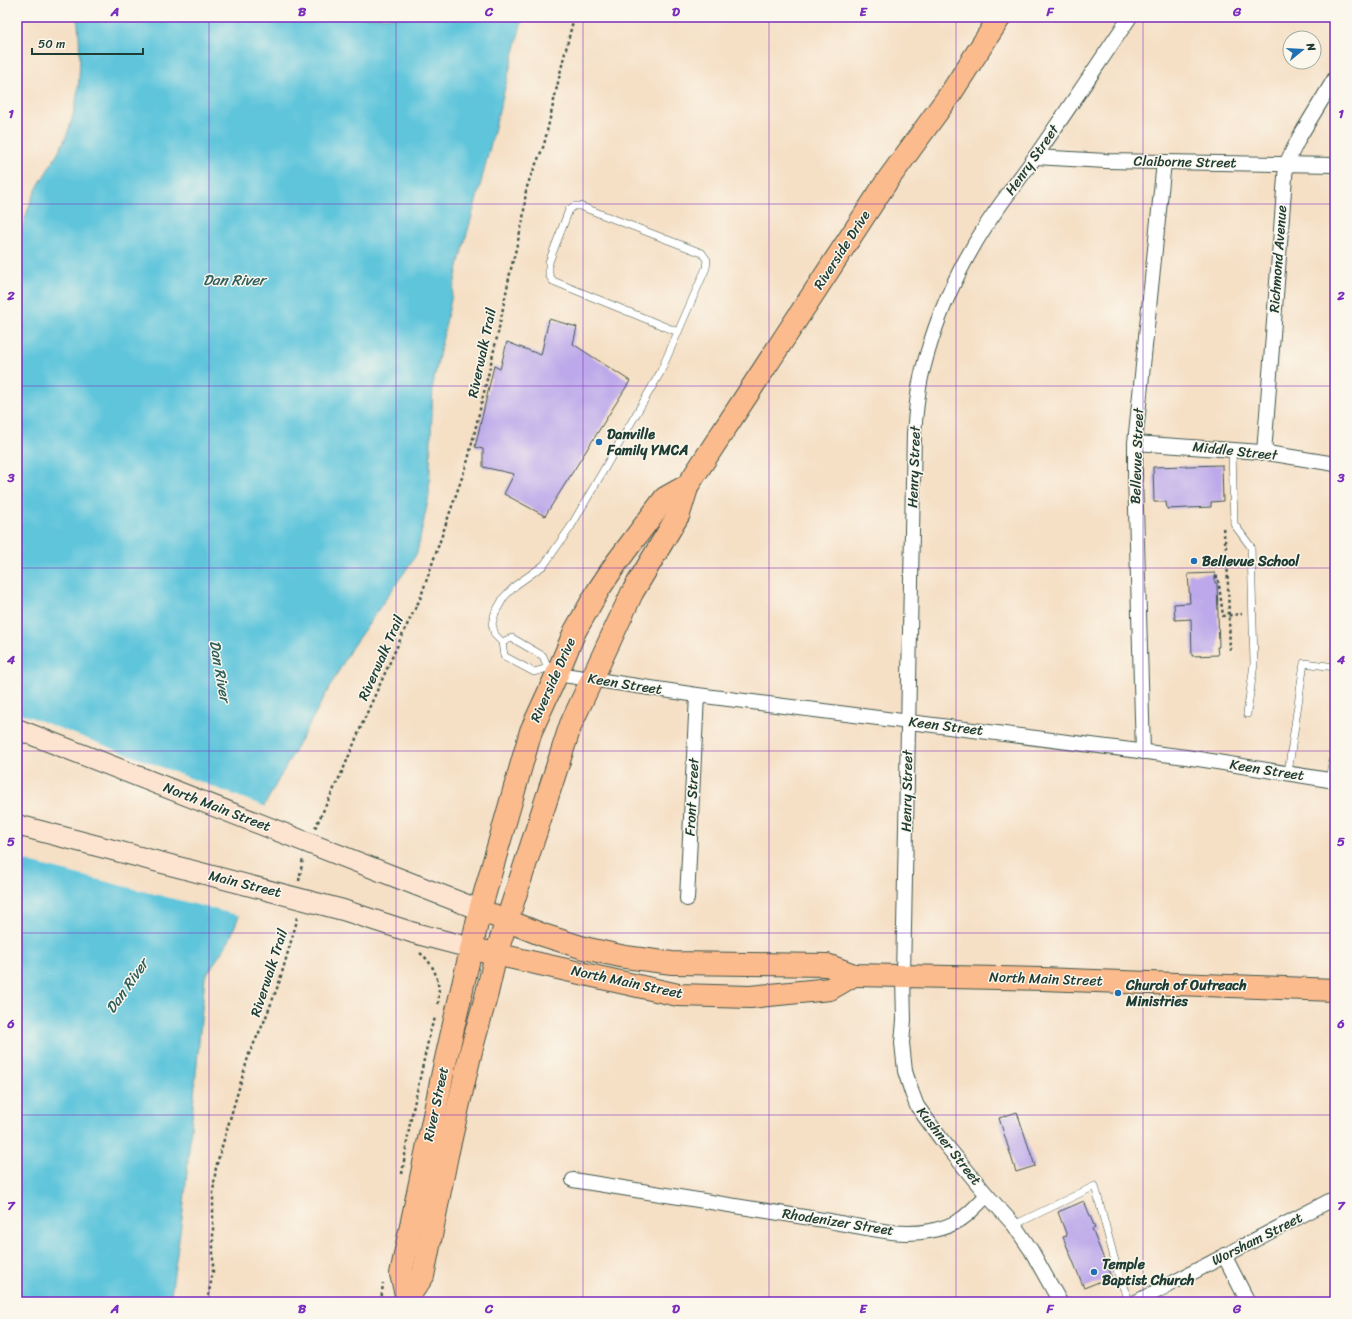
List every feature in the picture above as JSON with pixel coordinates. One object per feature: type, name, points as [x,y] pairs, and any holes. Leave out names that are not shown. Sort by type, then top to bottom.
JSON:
[{"type":"main road","name":"Riverside Drive","points":[[506,920],[546,805],[571,724],[632,593],[679,514],[688,485],[887,181],[951,93],[1000,17]]},
{"type":"main road","name":"Riverside Drive","points":[[480,910],[531,731],[552,671],[599,589],[617,562],[666,498],[688,485]]},
{"type":"main road","name":"North Main Street","points":[[17,730],[543,935],[584,948],[626,957],[672,963],[827,966],[854,975],[1042,979],[1335,990]]},
{"type":"main road","name":"Main Street","points":[[17,825],[343,910],[416,942],[471,948]]},
{"type":"main road","name":"River Street","points":[[407,1300],[401,1274],[442,1072],[480,910]]},
{"type":"main road","name":"River Street","points":[[407,1300],[423,1276],[447,1155],[471,1051],[488,993],[496,954],[506,920]]},
{"type":"main road","name":"North Main Street","points":[[471,948],[678,995],[750,996],[830,989],[854,975]]},
{"type":"street","name":"Henry Street","points":[[903,976],[914,433],[921,374],[930,342],[946,300],[963,264],[987,224],[1035,157],[1130,17]]},
{"type":"street","name":"Richmond Avenue","points":[[1264,453],[1286,164],[1300,136],[1335,78]]},
{"type":"street","name":"Claiborne Street","points":[[1035,157],[1164,162],[1335,165]]},
{"type":"street","name":"Bellevue Street","points":[[1143,752],[1135,442],[1164,162]]},
{"type":"street","name":"Middle Street","points":[[1135,442],[1264,453],[1335,464]]},
{"type":"street","name":"Keen Street","points":[[552,671],[592,679],[697,694],[1143,752],[1332,780]]},
{"type":"street","name":"Front Street","points":[[687,899],[697,694]]},
{"type":"street","name":"Kushner Street","points":[[903,976],[904,1020],[902,1043],[905,1071],[912,1093],[917,1106],[941,1139],[987,1195]]},
{"type":"street","name":"Rhodenizer Street","points":[[573,1180],[900,1233],[928,1231],[946,1227],[970,1214],[987,1195]]},
{"type":"street","points":[[987,1195],[1014,1225],[1031,1250],[1060,1302]]},
{"type":"street","name":"Worsham Street","points":[[1136,1302],[1335,1198]]},
{"type":"street","points":[[1224,1255],[1248,1302]]},
{"type":"lane","points":[[502,642],[512,638],[537,652],[543,656],[552,671],[534,672],[504,656],[502,642],[495,635],[492,624],[495,614],[504,597],[516,585],[544,565],[570,528],[660,373],[678,332],[706,268],[707,260],[702,253],[580,206],[574,206],[568,210],[549,262],[549,275],[553,281],[678,332]]},
{"type":"lane","points":[[1232,450],[1234,524],[1251,547],[1254,664],[1246,714]]},
{"type":"lane","points":[[1288,773],[1304,663],[1335,668]]},
{"type":"lane","points":[[1332,780],[1335,747]]},
{"type":"lane","points":[[1014,1225],[1095,1186],[1120,1280],[1130,1302]]},
{"type":"path","name":"Riverwalk Trail","points":[[315,830],[420,598],[468,460],[498,333],[508,279],[523,220],[526,190],[544,145],[574,17]]},
{"type":"path","points":[[1230,650],[1226,554],[1223,525],[1234,524]]},
{"type":"path","points":[[1215,577],[1218,577],[1223,616],[1229,616]]},
{"type":"path","points":[[298,888],[301,862],[304,856]]},
{"type":"path","name":"Riverwalk Trail","points":[[208,1302],[213,1272],[212,1205],[216,1167],[249,1054],[264,1022],[279,983],[296,924],[297,910]]},
{"type":"path","points":[[416,942],[436,974],[439,987],[438,1007]]},
{"type":"path","points":[[402,1174],[414,1106],[431,1028],[437,1014]]},
{"type":"path","points":[[381,1302],[383,1283]]},
{"type":"water","name":"Dan River","points":[[77,17],[523,17],[477,198],[459,262],[433,384],[429,496],[417,553],[352,647],[264,806],[258,868],[229,941],[205,977],[184,1204],[170,1302],[17,1302],[17,244],[33,196],[61,148],[72,120],[78,91],[80,61]]},
{"type":"pier","points":[[17,712],[266,807],[260,869],[241,916],[17,859]]},
{"type":"building","points":[[549,319],[577,327],[573,344],[630,381],[545,516],[504,494],[514,474],[483,467],[483,449],[475,447],[494,366],[500,369],[507,342],[541,355]]},
{"type":"building","points":[[1222,465],[1223,501],[1211,502],[1211,507],[1167,509],[1166,502],[1154,502],[1153,467]]},
{"type":"building","points":[[1215,573],[1215,583],[1217,583],[1218,655],[1192,656],[1191,619],[1175,620],[1174,604],[1190,603],[1188,574]]},
{"type":"building","points":[[1017,1112],[1035,1166],[1016,1172],[999,1118]]},
{"type":"building","points":[[1084,1201],[1095,1228],[1092,1229],[1111,1277],[1084,1288],[1063,1237],[1067,1236],[1058,1212]]},
{"type":"place","name":"Danville Family YMCA","points":[[599,442]]},
{"type":"place","name":"Bellevue School","points":[[1194,561]]},
{"type":"place","name":"Church of Outreach Ministries","points":[[1118,993]]},
{"type":"place","name":"Temple Baptist Church","points":[[1094,1272]]}]
